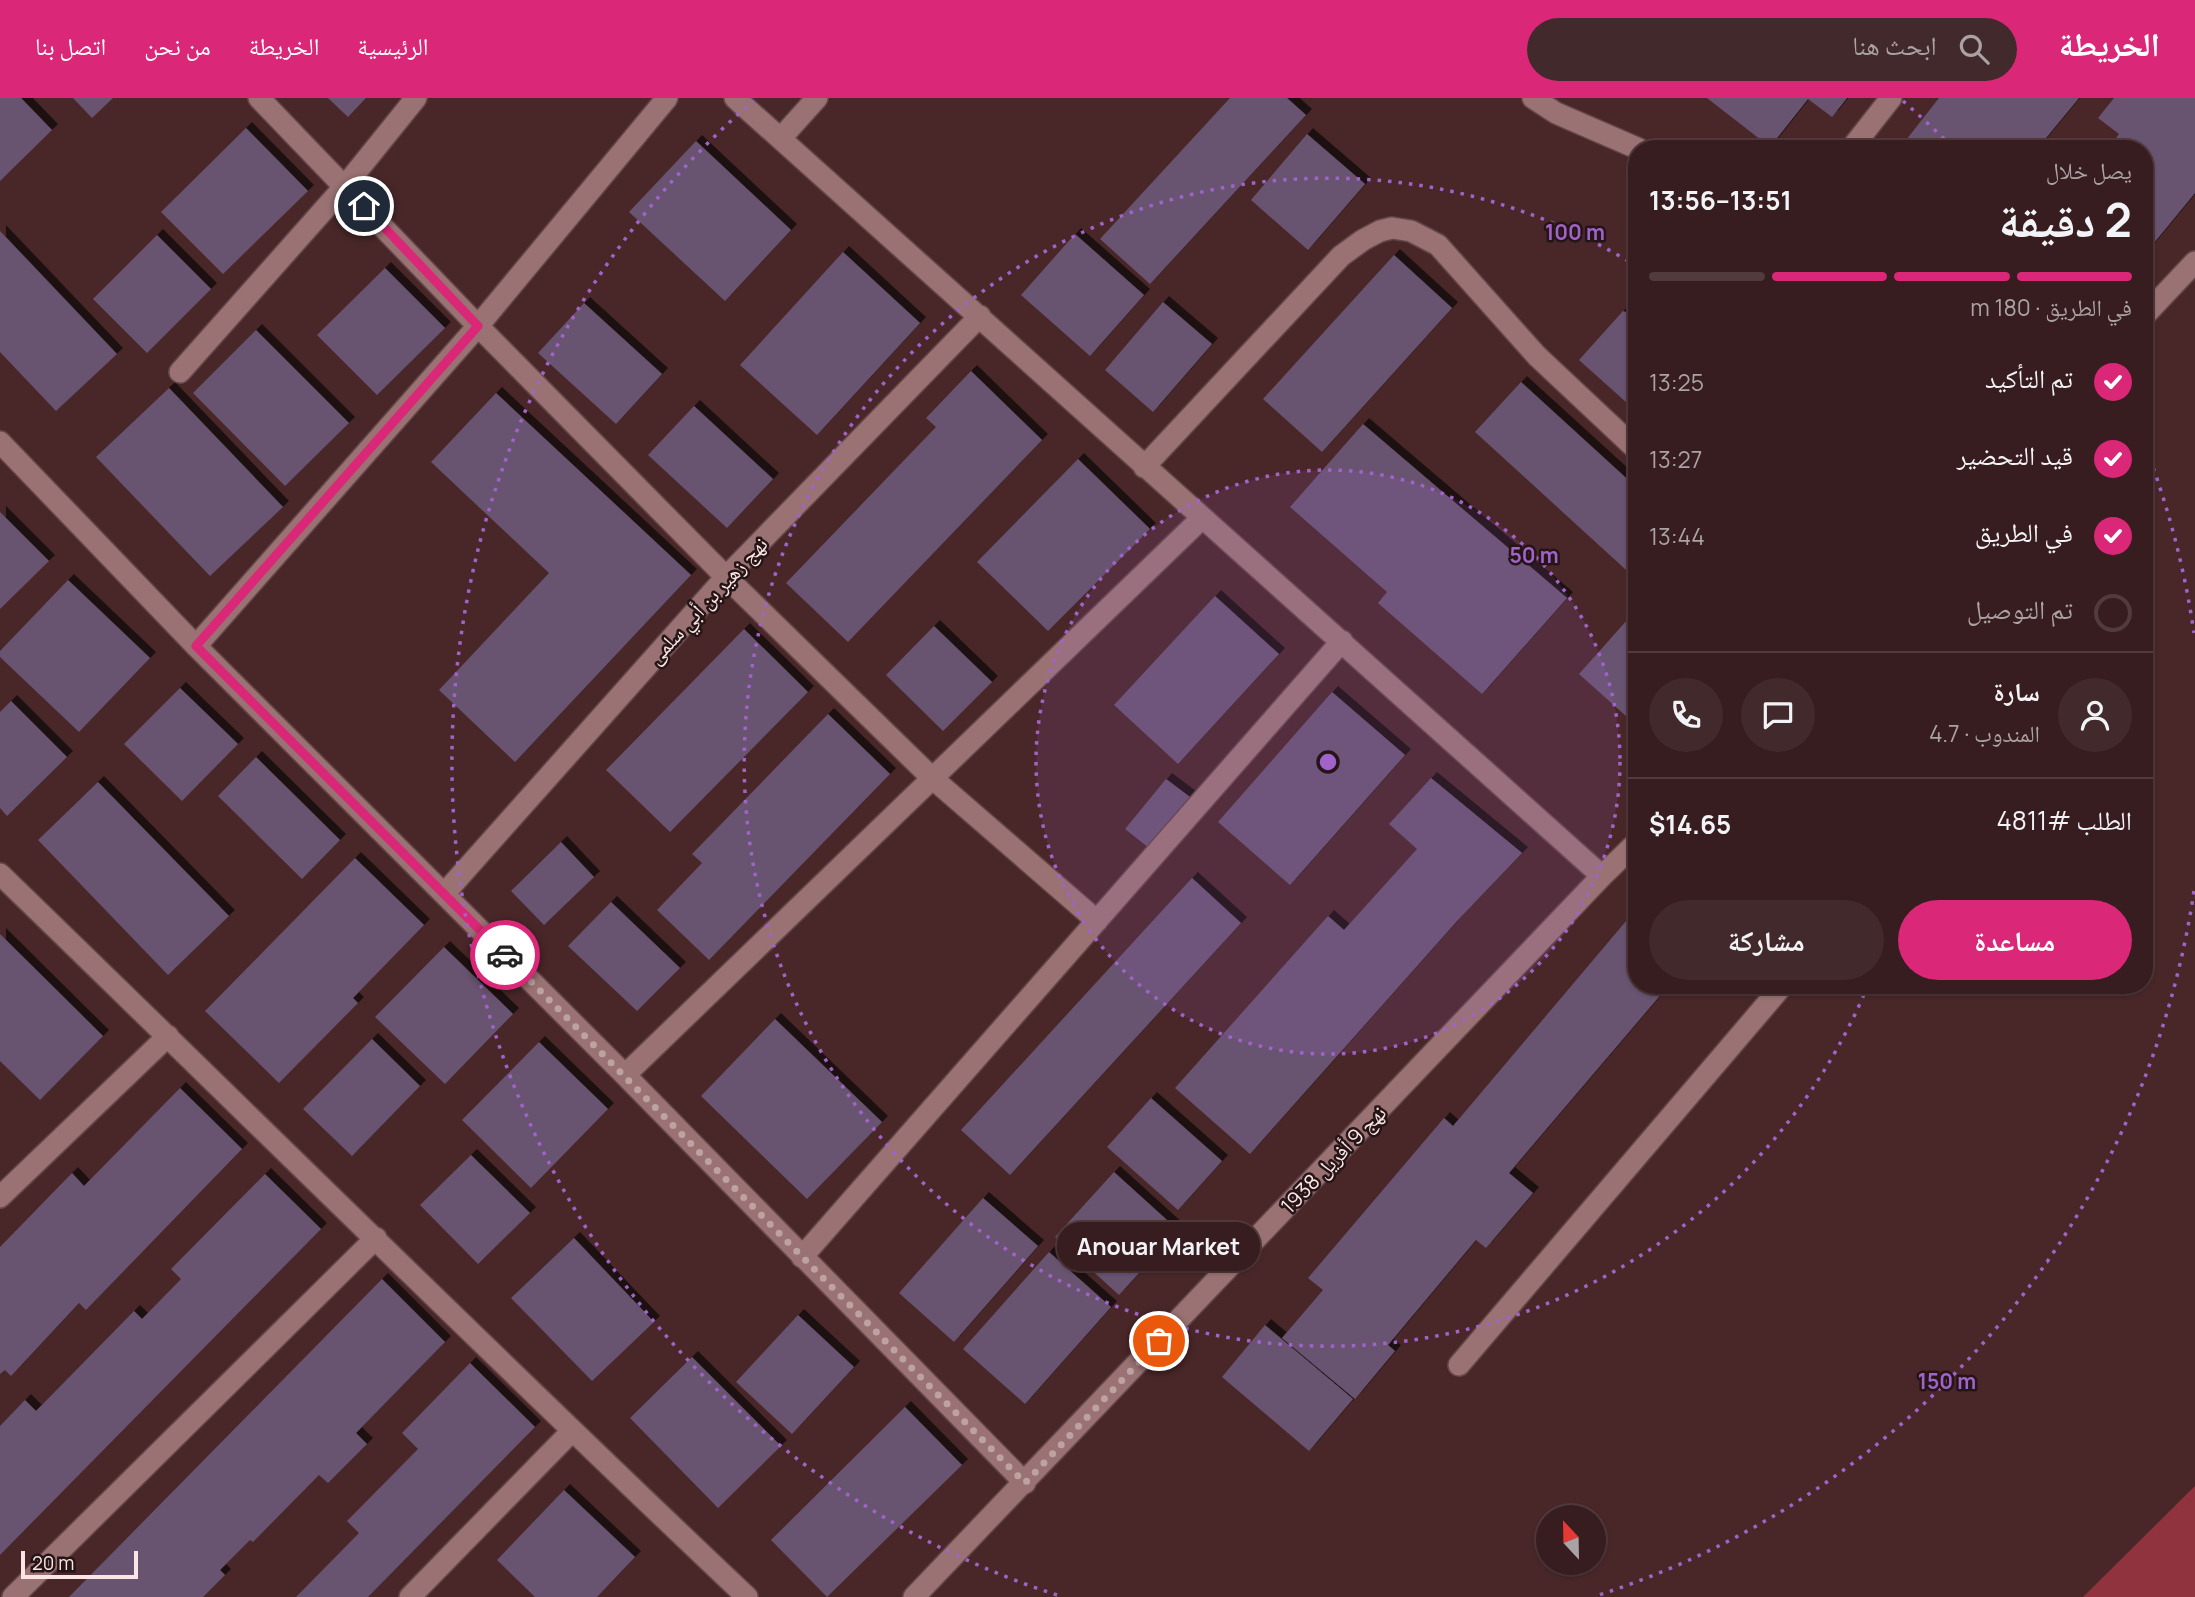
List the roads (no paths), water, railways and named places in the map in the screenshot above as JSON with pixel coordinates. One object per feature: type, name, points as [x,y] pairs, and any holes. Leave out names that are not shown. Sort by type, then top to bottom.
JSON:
[{"type":"street","points":[[259,98],[478,326],[726,577],[931,777],[1097,921]]},
{"type":"street","points":[[180,372],[345,186],[416,98]]},
{"type":"street","points":[[196,646],[478,326],[667,98]]},
{"type":"street","points":[[735,98],[1602,876]]},
{"type":"street","points":[[781,138],[817,98]]},
{"type":"street","points":[[1533,98],[1556,113],[1628,144]]},
{"type":"street","points":[[1858,140],[1891,98]]},
{"type":"street","points":[[1144,467],[1341,256],[1363,240],[1392,228],[1411,231],[1438,245],[1537,356],[1628,441]]},
{"type":"street","points":[[2153,306],[2195,262]]},
{"type":"street","name":"نهج زهير بن أبي سلمى","points":[[444,894],[726,577],[980,316]]},
{"type":"street","points":[[0,442],[196,646],[625,1075],[1025,1483]]},
{"type":"street","points":[[625,1075],[1202,518]]},
{"type":"street","points":[[802,1257],[1342,641]]},
{"type":"street","name":"نهج 9 أفريل 1938","points":[[914,1597],[1628,851]]},
{"type":"street","points":[[0,874],[572,1431],[747,1597]]},
{"type":"street","points":[[1459,1365],[1775,994]]},
{"type":"street","points":[[0,1197],[168,1036]]},
{"type":"street","points":[[0,1587],[11,1597],[376,1238]]},
{"type":"street","points":[[410,1597],[572,1431]]},
{"type":"place","name":"Anouar Market","points":[[1159,1341]]}]
